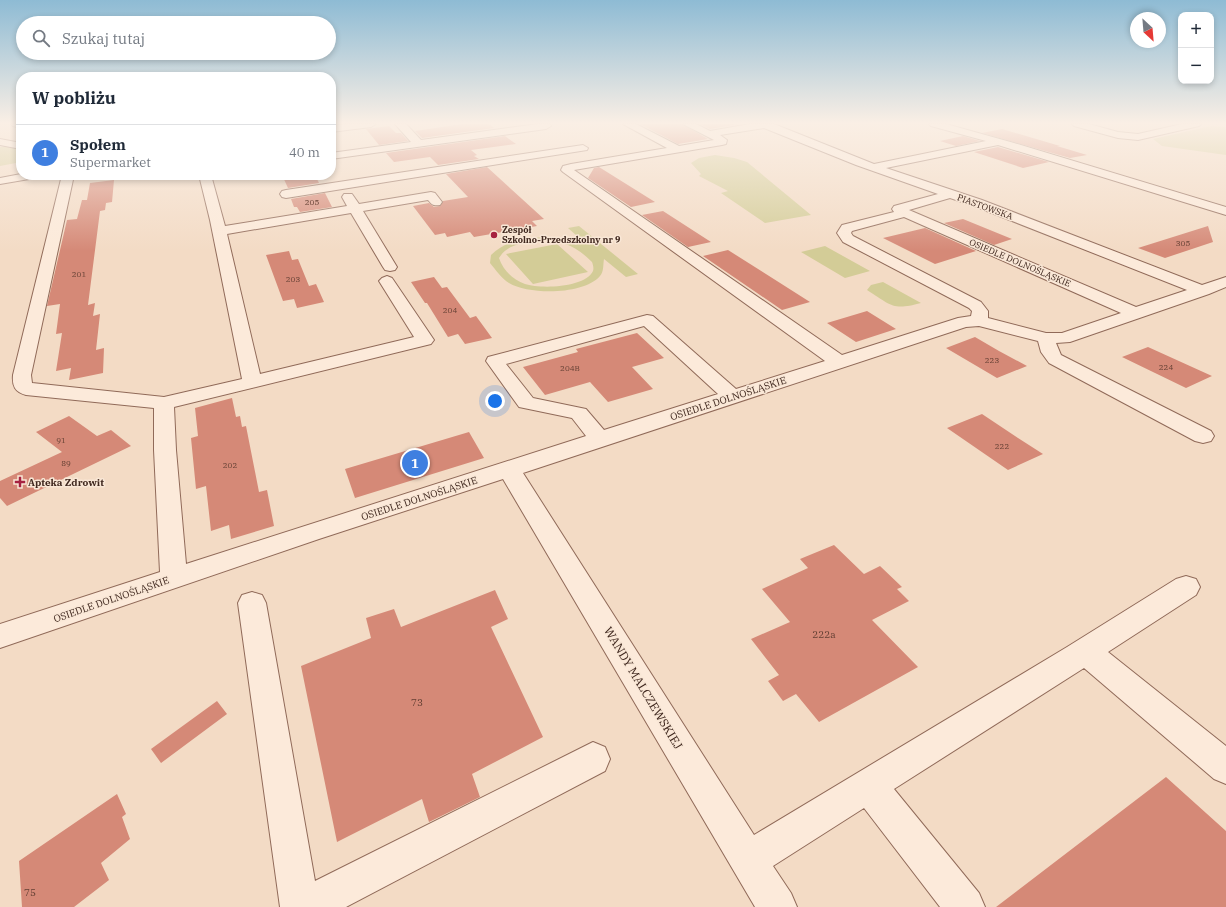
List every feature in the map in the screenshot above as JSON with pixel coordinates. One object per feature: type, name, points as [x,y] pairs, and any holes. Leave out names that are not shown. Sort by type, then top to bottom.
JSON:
[{"type":"street","points":[[388,166],[396,177]]},
{"type":"street","points":[[286,194],[469,166]]},
{"type":"street","points":[[575,166],[567,168],[566,170],[839,362]]},
{"type":"street","points":[[1080,166],[1226,210]]},
{"type":"street","name":"PIASTOWSKA","points":[[875,167],[1204,290]]},
{"type":"street","points":[[67,180],[22,375],[22,384],[26,389],[164,403],[425,340],[388,274],[355,209],[336,177]]},
{"type":"street","points":[[0,181],[16,178]]},
{"type":"street","points":[[206,180],[252,382]]},
{"type":"street","points":[[904,213],[898,209],[950,194]]},
{"type":"street","points":[[219,231],[431,196],[436,202]]},
{"type":"street","points":[[904,213],[847,228],[844,233],[848,240],[975,305],[980,311],[978,322]]},
{"type":"street","name":"OSIEDLE DOLNOŚLĄSKIE","points":[[904,213],[1134,313]]},
{"type":"street","name":"OSIEDLE DOLNOŚLĄSKIE","points":[[0,636],[600,439],[964,322],[978,322],[1046,338],[1064,338],[1226,282]]},
{"type":"street","points":[[600,439],[579,413],[526,403],[495,361],[648,320],[733,397]]},
{"type":"street","points":[[1046,338],[1050,352],[1055,359],[1203,436]]},
{"type":"street","points":[[164,403],[165,450],[174,578]]},
{"type":"street","name":"WANDY MALCZEWSKIEJ","points":[[509,469],[777,907]]},
{"type":"street","points":[[748,860],[1086,652],[1186,587]]},
{"type":"street","points":[[252,603],[300,907]]},
{"type":"street","points":[[1086,652],[1226,767]]},
{"type":"street","points":[[306,907],[593,759]]},
{"type":"street","points":[[868,785],[965,907]]},
{"type":"shaded area","points":[[694,166],[752,166],[811,215],[765,223],[721,193],[728,191],[699,176],[701,174]]},
{"type":"shaded area","points":[[579,226],[638,274],[626,277],[604,259],[603,270],[600,276],[592,282],[582,287],[569,290],[542,291],[529,290],[509,283],[490,263],[491,255],[502,247],[524,239],[549,238],[586,244],[568,228]],"holes":[[[535,241],[559,242],[573,247],[592,262],[593,271],[588,277],[581,281],[562,286],[532,286],[521,282],[513,277],[503,267],[499,258],[510,247]]]},
{"type":"shaded area","points":[[557,244],[588,272],[533,284],[506,254]]},
{"type":"shaded area","points":[[825,246],[870,271],[845,278],[801,252]]},
{"type":"shaded area","points":[[883,282],[921,303],[904,306],[892,305],[867,290],[871,285]]},
{"type":"building","points":[[1018,166],[1030,166],[1023,168]]},
{"type":"building","points":[[487,167],[544,219],[532,221],[537,226],[474,237],[470,232],[447,237],[445,233],[435,235],[413,206],[429,203],[434,207],[440,206],[443,201],[468,197],[446,174]]},
{"type":"building","points":[[599,167],[655,202],[631,207],[588,178],[594,168]]},
{"type":"building","points":[[114,180],[112,202],[106,203],[105,210],[100,211],[88,305],[95,303],[93,316],[100,314],[96,350],[104,348],[103,373],[69,380],[71,368],[56,371],[62,333],[56,334],[60,304],[47,306],[67,220],[77,219],[82,200],[87,200],[90,183]]},
{"type":"building","points":[[284,180],[318,180],[319,183],[288,188]]},
{"type":"building","points":[[325,193],[332,207],[300,212],[297,207],[294,207],[291,199]]},
{"type":"building","points":[[663,211],[711,242],[688,247],[642,215]]},
{"type":"building","points":[[963,219],[1012,239],[994,245],[944,223]]},
{"type":"building","points":[[1208,226],[1213,242],[1165,258],[1138,248]]},
{"type":"building","points":[[925,228],[976,251],[935,264],[883,238]]},
{"type":"building","points":[[728,250],[810,302],[782,310],[703,256]]},
{"type":"building","points":[[289,251],[292,260],[298,259],[309,286],[316,284],[324,302],[297,308],[294,299],[283,301],[266,255]]},
{"type":"building","points":[[434,277],[442,288],[447,287],[470,318],[476,316],[492,338],[465,344],[458,334],[448,337],[427,303],[425,303],[411,282]]},
{"type":"building","points":[[867,311],[896,329],[856,342],[827,323]]},
{"type":"building","points":[[637,333],[664,358],[632,367],[653,389],[608,402],[590,382],[545,395],[523,367],[578,352],[576,349]]},
{"type":"building","points":[[975,337],[1027,366],[997,378],[946,348]]},
{"type":"building","points":[[1148,347],[1212,376],[1186,388],[1122,357]]},
{"type":"building","points":[[232,398],[236,417],[240,416],[242,427],[246,426],[259,492],[267,490],[274,526],[231,539],[229,525],[211,531],[206,486],[196,489],[191,438],[198,436],[195,408]]},
{"type":"building","points":[[982,414],[1043,454],[1008,470],[947,428]]},
{"type":"building","points":[[69,416],[97,436],[111,430],[131,446],[7,506],[0,498],[0,481],[62,452],[36,432]]},
{"type":"building","points":[[469,432],[484,458],[355,498],[345,469]]},
{"type":"building","points":[[834,545],[864,574],[880,566],[902,587],[897,589],[909,601],[872,620],[918,667],[819,722],[796,694],[783,701],[768,681],[779,675],[751,639],[790,622],[762,589],[808,568],[800,559]]},
{"type":"building","points":[[495,590],[508,619],[491,627],[543,737],[472,774],[480,797],[429,822],[422,799],[337,842],[301,666],[371,638],[366,618],[394,609],[401,627]]},
{"type":"building","points":[[217,701],[227,714],[161,763],[151,749]]},
{"type":"building","points":[[1166,777],[1226,831],[1226,907],[996,907]]},
{"type":"building","points":[[117,794],[126,814],[122,817],[130,839],[101,863],[109,880],[74,907],[22,907],[19,861]]},
{"type":"place","name":"Zespół Szkolno-Przedszkolny nr 9","points":[[494,235]]},
{"type":"place","name":"Społem","points":[[415,463]]},
{"type":"place","name":"Apteka Zdrowit","points":[[20,482]]}]
